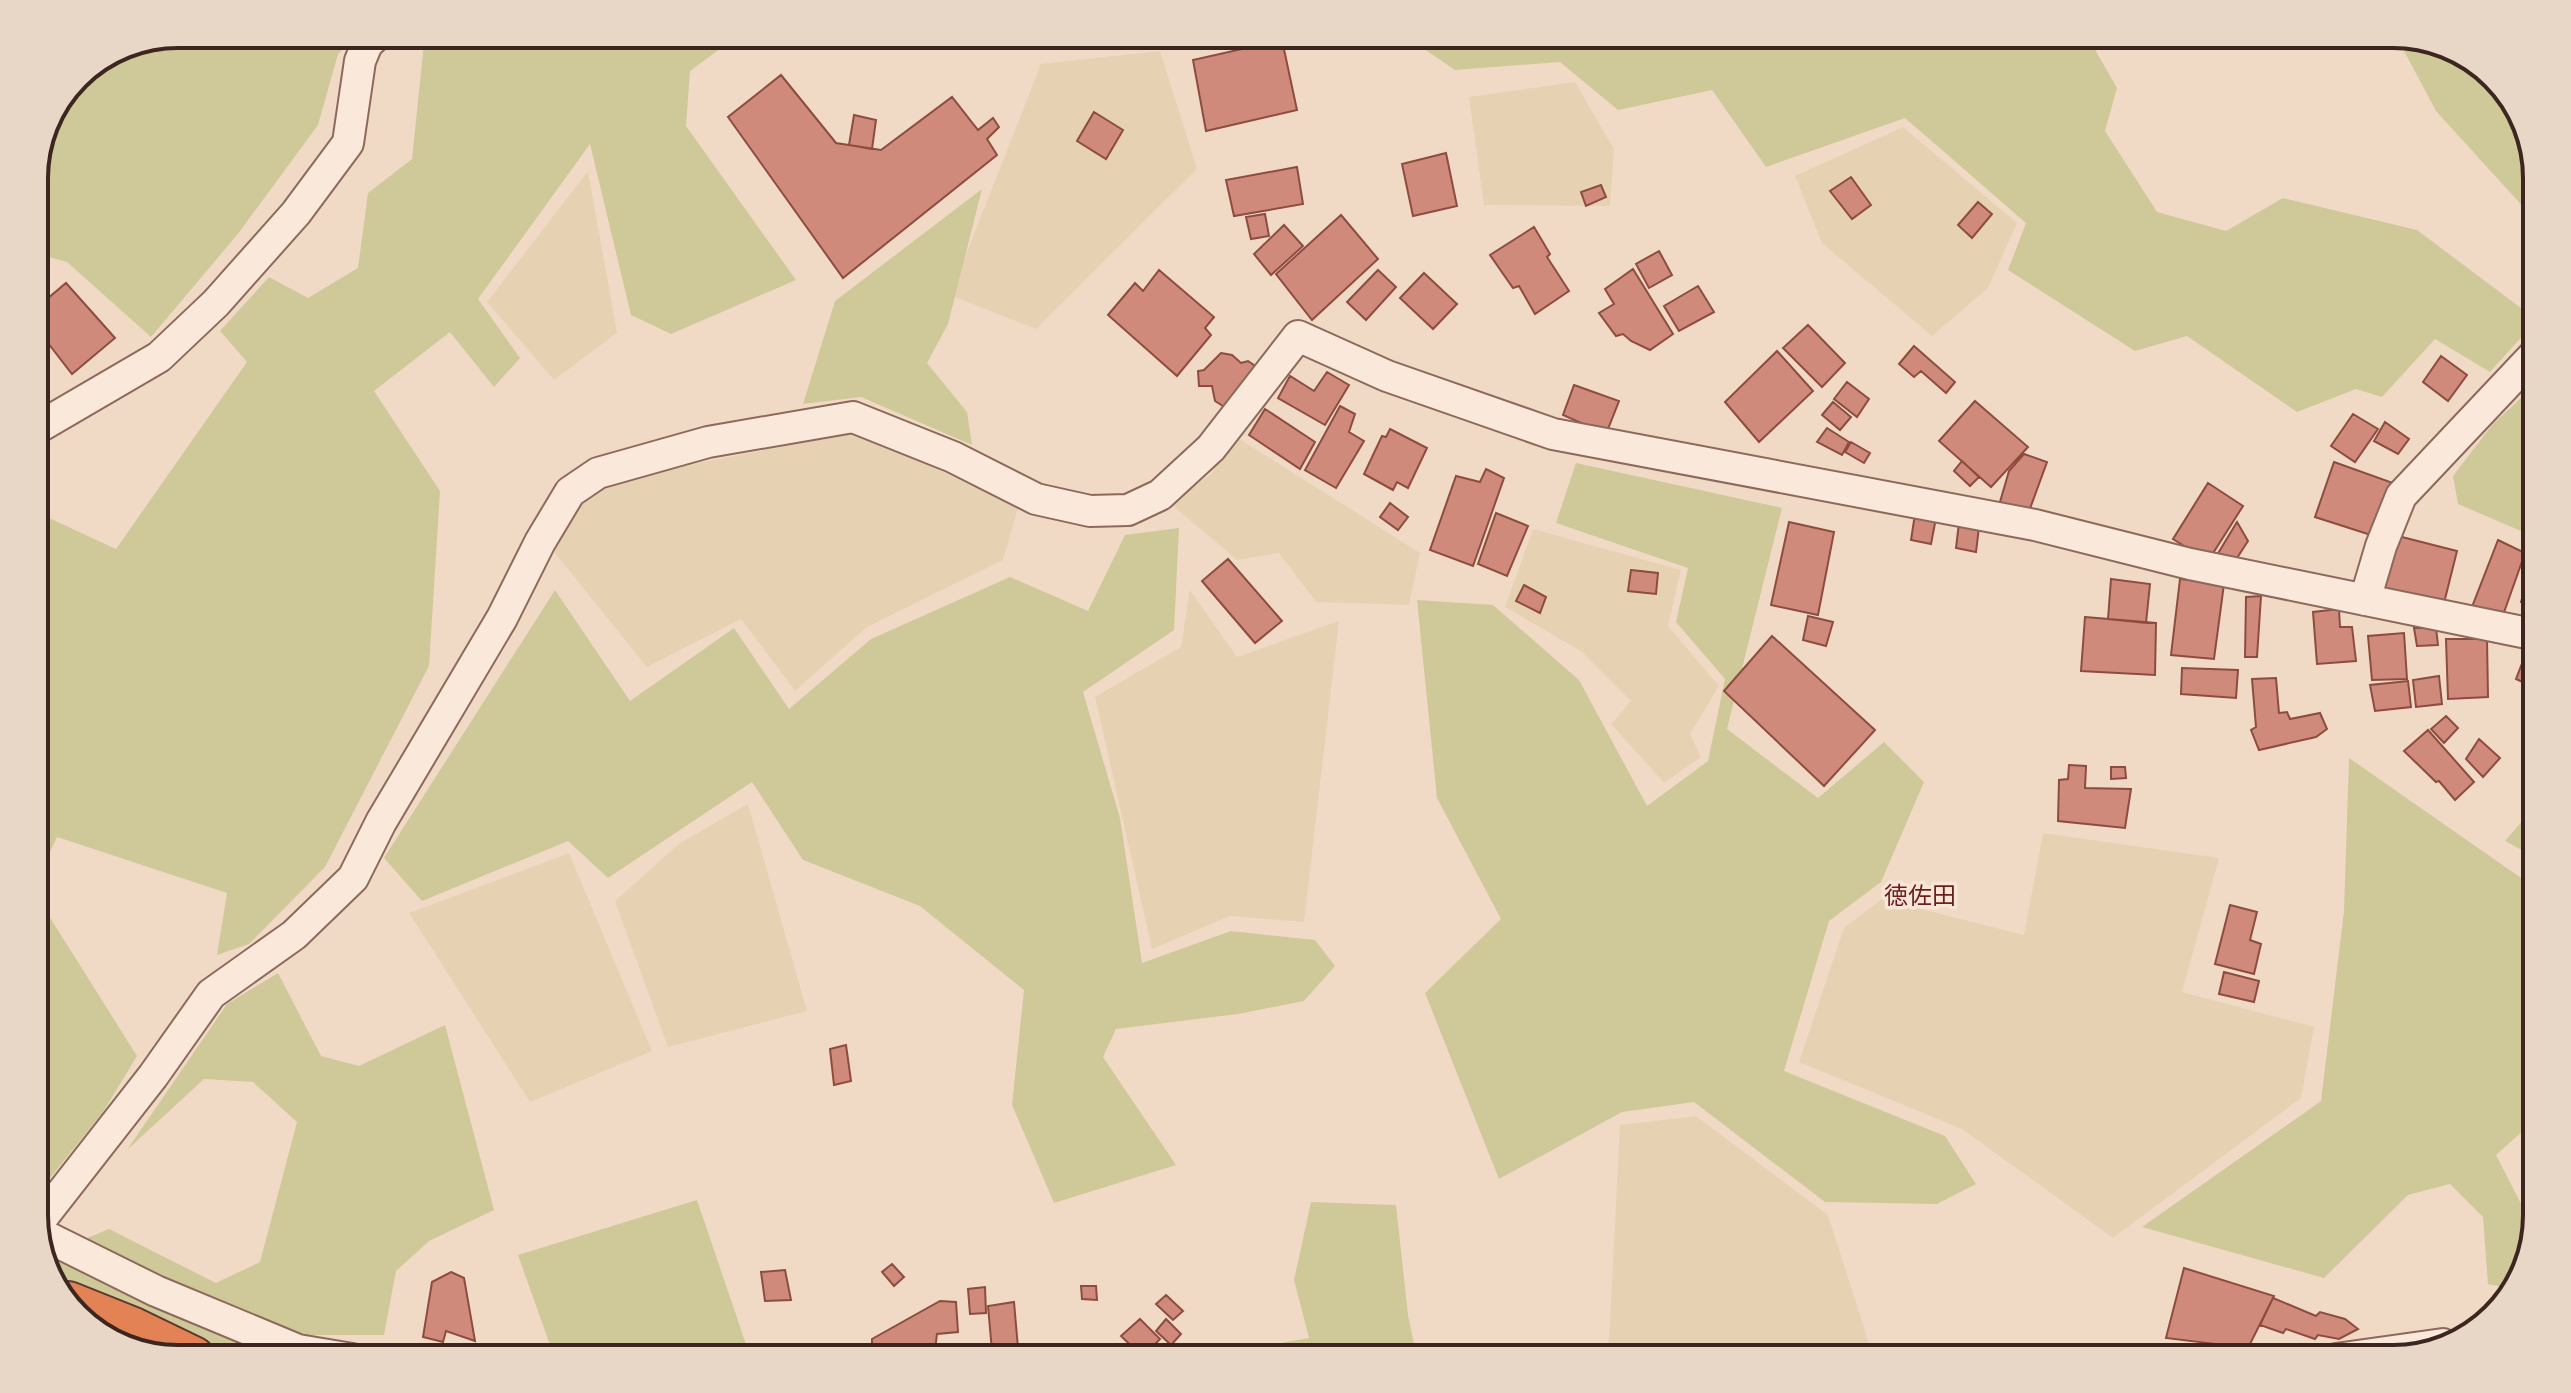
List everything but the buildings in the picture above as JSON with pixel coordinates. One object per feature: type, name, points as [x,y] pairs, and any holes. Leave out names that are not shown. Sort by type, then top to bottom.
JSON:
[{"type":"highway","points":[[94,1314],[162,1344]]},
{"type":"street","points":[[48,422],[159,357],[216,303],[296,213],[348,143],[360,61],[365,48]]},
{"type":"street","points":[[48,1214],[211,994],[294,935],[353,878],[381,822],[502,618],[540,542],[570,492],[598,473],[708,442],[853,417],[953,457],[1036,499],[1090,511],[1128,510],[1160,495],[1211,448],[1298,336],[1387,376],[1553,434],[2035,525],[2190,564],[2523,632]]},
{"type":"street","points":[[2365,600],[2381,546],[2401,496],[2523,367]]},
{"type":"street","points":[[50,1237],[156,1291],[286,1345]]},
{"type":"shaded area","points":[[344,48],[338,54],[318,125],[237,235],[151,337],[67,262],[48,257],[48,169],[52,144],[61,120],[75,99],[92,80],[113,65],[150,51]]},
{"type":"shaded area","points":[[424,48],[721,48],[690,71],[686,126],[796,280],[671,334],[631,315],[590,144],[478,299],[520,358],[494,387],[450,332],[374,391],[440,491],[429,666],[325,867],[249,944],[217,955],[227,893],[57,837],[48,856],[48,517],[116,549],[247,362],[220,331],[269,277],[308,298],[358,268],[368,193],[412,159]]},
{"type":"shaded area","points":[[1423,48],[2094,48],[2117,88],[2105,131],[2157,212],[2226,231],[2283,198],[2417,230],[2523,310],[2523,335],[2490,372],[2435,339],[2382,397],[2356,389],[2297,412],[2187,336],[2135,351],[2008,270],[2026,223],[1905,118],[1766,167],[1712,90],[1618,110],[1560,62],[1455,70]]},
{"type":"shaded area","points":[[2403,49],[2427,52],[2451,61],[2491,92],[2510,120],[2521,152],[2523,207],[2436,111]]},
{"type":"shaded area","points":[[1160,51],[1197,169],[1036,329],[950,295],[1041,64]]},
{"type":"shaded area","points":[[1575,82],[1614,149],[1610,206],[1484,205],[1469,97]]},
{"type":"shaded area","points":[[1903,127],[2017,223],[1988,288],[1932,336],[1822,243],[1795,176]]},
{"type":"shaded area","points":[[588,171],[617,333],[554,380],[487,302]]},
{"type":"shaded area","points":[[982,189],[948,324],[927,363],[967,412],[972,445],[861,397],[803,404],[835,301]]},
{"type":"shaded area","points":[[2523,396],[2523,532],[2458,504],[2453,476],[2492,425]]},
{"type":"shaded area","points":[[859,432],[1018,508],[1003,560],[867,627],[795,691],[741,619],[647,667],[550,547],[585,496],[614,479]]},
{"type":"shaded area","points":[[1235,436],[1420,553],[1409,605],[1316,602],[1279,553],[1237,560],[1171,504],[1211,474]]},
{"type":"shaded area","points":[[1576,463],[1782,508],[1727,729],[1818,798],[1884,742],[1924,782],[1881,882],[1829,921],[1784,1071],[1945,1136],[1976,1184],[1937,1204],[1825,1202],[1694,1102],[1622,1112],[1499,1179],[1425,993],[1501,919],[1437,798],[1417,600],[1493,605],[1579,680],[1647,806],[1708,761],[1725,679],[1676,622],[1688,568],[1556,523]]},
{"type":"shaded area","points":[[1179,528],[1174,630],[1083,692],[1120,818],[1142,963],[1231,931],[1315,940],[1335,966],[1304,1001],[1238,1014],[1116,1029],[1103,1057],[1176,1165],[1054,1203],[1012,1105],[1024,990],[920,906],[803,860],[752,782],[608,878],[568,841],[422,901],[384,858],[555,590],[630,701],[734,628],[789,709],[871,639],[1010,577],[1088,611],[1125,535]]},
{"type":"shaded area","points":[[1533,529],[1681,570],[1668,626],[1719,686],[1690,734],[1701,757],[1664,783],[1611,724],[1631,701],[1581,651],[1505,607]]},
{"type":"shaded area","points":[[1190,590],[1237,657],[1339,621],[1304,922],[1230,916],[1152,949],[1095,697],[1181,647]]},
{"type":"shaded area","points":[[2349,758],[2523,879],[2523,1131],[2496,1155],[2523,1208],[2523,1215],[2521,1241],[2510,1273],[2501,1287],[2488,1284],[2483,1217],[2450,1184],[2408,1195],[2324,1278],[2142,1227],[2321,1101],[2344,911]]},
{"type":"shaded area","points":[[748,804],[807,1011],[668,1047],[615,901],[680,843]]},
{"type":"shaded area","points":[[2523,820],[2523,851],[2505,841]]},
{"type":"shaded area","points":[[2043,833],[2219,858],[2182,992],[2314,1027],[2301,1098],[2113,1238],[1962,1129],[1799,1062],[1844,928],[1882,899],[2024,935]]},
{"type":"shaded area","points":[[569,853],[652,1051],[530,1102],[409,913]]},
{"type":"shaded area","points":[[48,914],[137,1056],[103,1112],[48,1181]]},
{"type":"shaded area","points":[[278,973],[321,1056],[359,1066],[445,1025],[494,1210],[429,1241],[396,1271],[384,1335],[297,1335],[215,1302],[85,1239],[109,1229],[216,1283],[260,1262],[297,1122],[253,1082],[204,1079],[127,1150],[227,1004]]},
{"type":"shaded area","points":[[1696,1116],[1828,1215],[1870,1345],[1609,1345],[1620,1125]]},
{"type":"shaded area","points":[[697,1200],[746,1345],[550,1345],[518,1255]]},
{"type":"shaded area","points":[[1311,1202],[1396,1205],[1414,1345],[1268,1345],[1309,1338],[1294,1280]]},
{"type":"shaded area","points":[[56,1261],[244,1345],[197,1345],[115,1305],[72,1290]]},
{"type":"district","name":"徳佐田","points":[[1920,895]]}]
